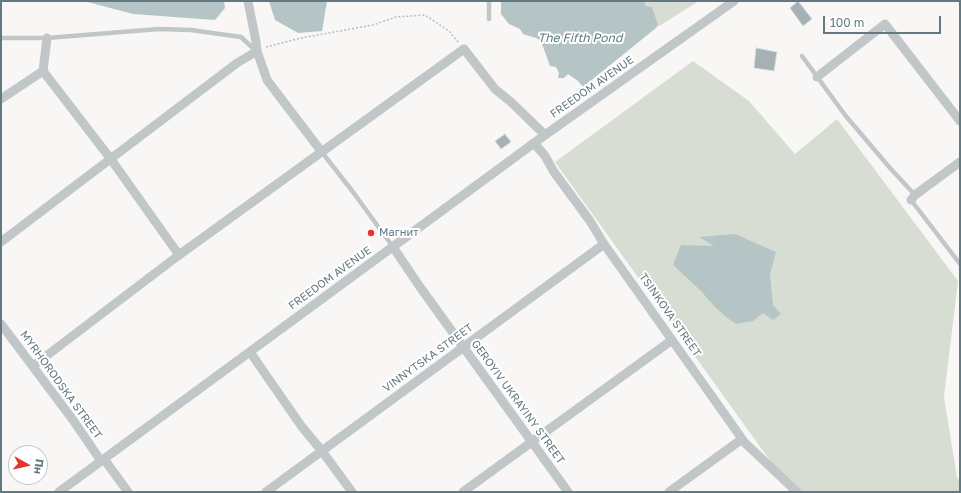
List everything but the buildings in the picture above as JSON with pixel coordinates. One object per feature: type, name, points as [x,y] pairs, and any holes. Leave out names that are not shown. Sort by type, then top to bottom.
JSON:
[{"type":"street","points":[[248,1],[257,51],[267,80],[321,151]]},
{"type":"street","name":"FREEDOM AVENUE","points":[[59,492],[534,143],[734,1]]},
{"type":"street","points":[[817,77],[884,24],[960,121]]},
{"type":"street","points":[[47,38],[43,71],[110,158],[179,255]]},
{"type":"street","points":[[33,366],[179,255],[464,49],[495,90],[511,102],[545,135]]},
{"type":"street","points":[[1,242],[237,63],[257,51]]},
{"type":"street","points":[[1,99],[43,71]]},
{"type":"street","name":"TSINKOVA STREET","points":[[534,143],[545,156],[554,172],[590,221],[604,244],[745,443],[798,492]]},
{"type":"street","points":[[913,197],[960,162]]},
{"type":"street","name":"VINNYTSKA STREET","points":[[266,492],[604,244]]},
{"type":"street","name":"GEROYIV UKRAYINY STREET","points":[[393,247],[420,287],[568,492]]},
{"type":"street","name":"MYRHORODSKA STREET","points":[[1,324],[102,460],[128,492]]},
{"type":"street","points":[[463,492],[672,340]]},
{"type":"street","points":[[250,352],[302,427],[322,451],[352,492]]},
{"type":"street","points":[[669,492],[742,439]]},
{"type":"lane","points":[[488,19],[489,1]]},
{"type":"lane","points":[[1,38],[47,38],[159,29],[191,30],[241,37],[257,51]]},
{"type":"lane","points":[[802,56],[845,115],[913,197],[960,264]]},
{"type":"lane","points":[[321,151],[354,192],[393,247]]},
{"type":"path","points":[[257,51],[269,45],[373,25],[396,17],[425,14],[449,31],[464,49]]},
{"type":"shaded area","points":[[644,1],[699,1],[656,28],[658,24],[652,7],[646,6]]},
{"type":"shaded area","points":[[693,61],[749,101],[795,154],[837,119],[958,281],[944,397],[957,477],[960,481],[960,492],[799,492],[784,480],[555,162]]},
{"type":"water","points":[[84,1],[224,1],[225,8],[215,20],[133,14]]},
{"type":"water","points":[[269,1],[327,1],[322,31],[298,33],[275,20]]},
{"type":"water","name":"The Fifth Pond","points":[[501,1],[644,1],[646,6],[652,7],[658,24],[656,28],[583,87],[578,81],[568,74],[564,78],[558,78],[559,73],[556,67],[550,66],[541,41],[523,34],[520,29],[509,24],[501,14]]},
{"type":"water","points":[[735,234],[776,252],[770,274],[773,305],[781,314],[773,320],[763,313],[753,321],[736,324],[714,306],[701,291],[673,265],[681,245],[714,246],[699,237]]},
{"type":"place","name":"Магнит","points":[[371,233]]}]
